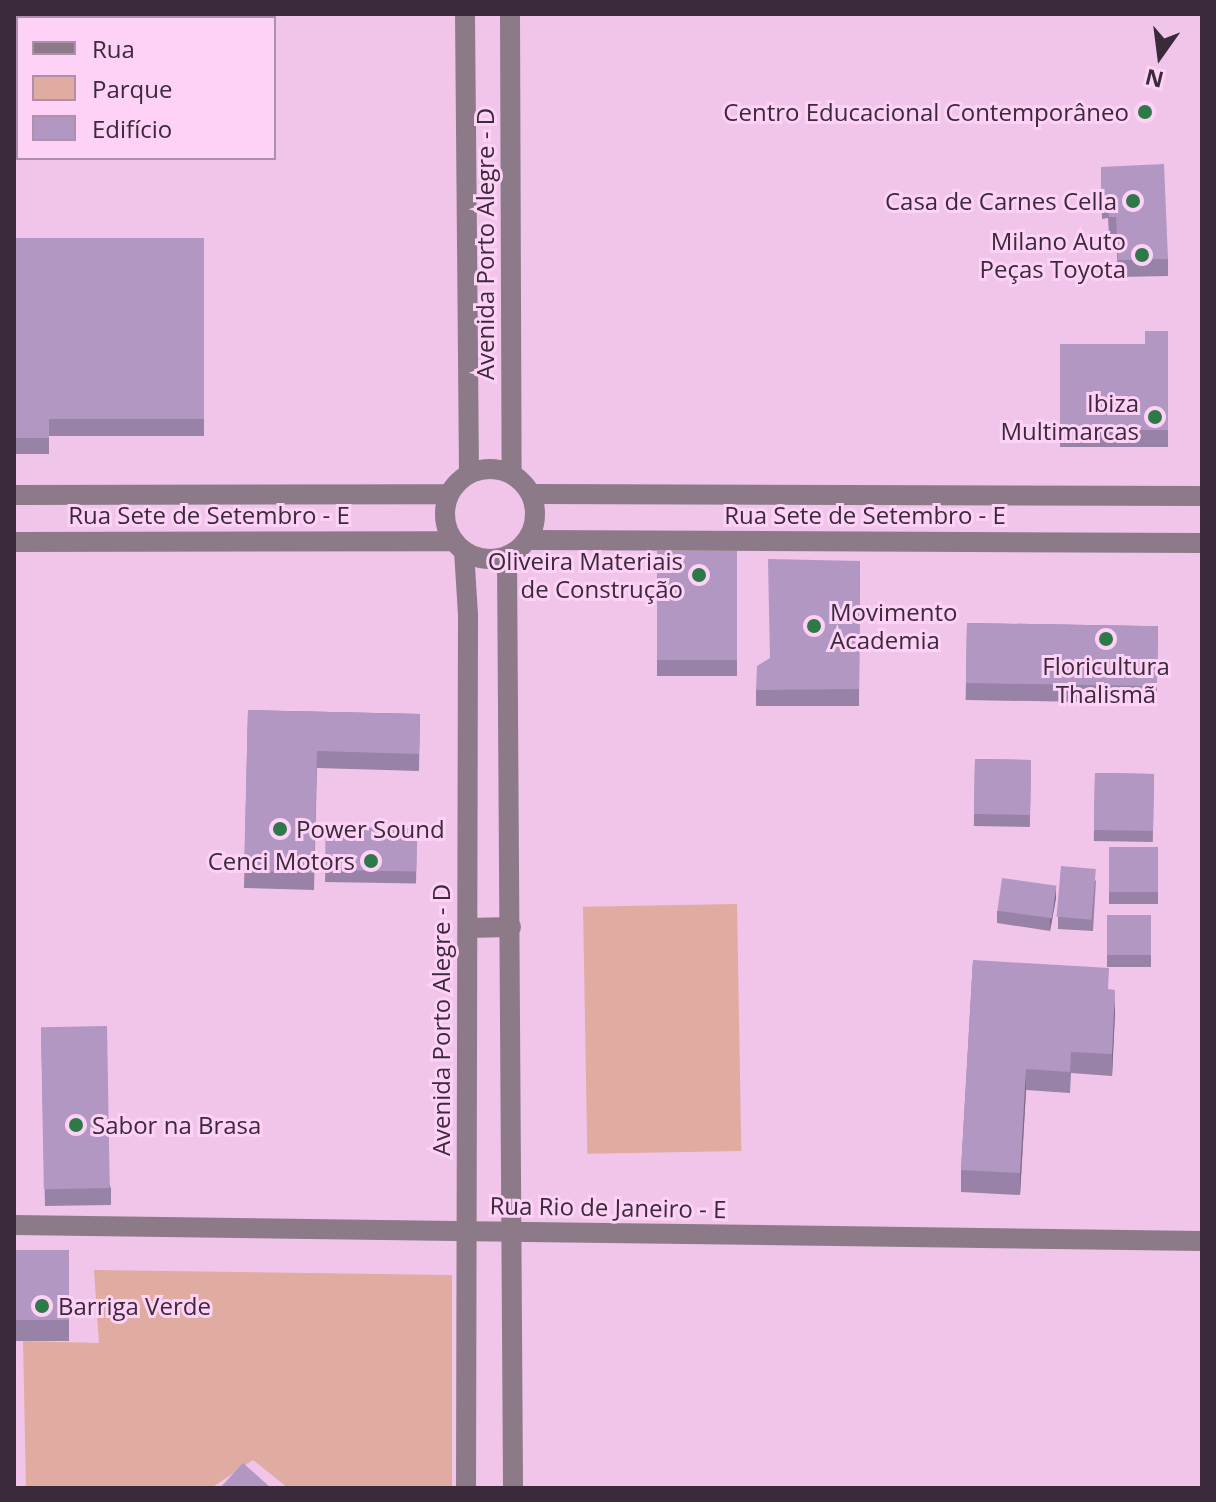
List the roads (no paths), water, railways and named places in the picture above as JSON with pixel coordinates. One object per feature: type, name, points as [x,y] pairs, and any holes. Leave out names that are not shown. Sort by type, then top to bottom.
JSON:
[{"type":"street","name":"Avenida Porto Alegre - D","points":[[465,14],[469,474]]},
{"type":"street","name":"Avenida Porto Alegre - D","points":[[510,14],[512,474]]},
{"type":"street","points":[[483,469],[512,474],[532,494],[536,510],[529,540],[507,556],[485,560],[458,546],[445,518],[449,494],[469,474],[483,469]]},
{"type":"street","name":"Rua Sete de Setembro - E","points":[[14,495],[449,494]]},
{"type":"street","name":"Rua Sete de Setembro - E","points":[[532,494],[1202,496]]},
{"type":"street","name":"Rua Sete de Setembro - E","points":[[529,540],[1202,543]]},
{"type":"street","name":"Rua Sete de Setembro - E","points":[[14,542],[458,546]]},
{"type":"street","name":"Avenida Porto Alegre - D","points":[[458,546],[468,615],[466,1488]]},
{"type":"street","points":[[507,556],[514,1232],[513,1488]]},
{"type":"street","points":[[468,928],[511,927]]},
{"type":"street","name":"Rua Rio de Janeiro - E","points":[[14,1225],[1202,1241]]},
{"type":"place","name":"Centro Educacional Contemporâneo","points":[[1145,112]]},
{"type":"place","name":"Casa de Carnes Cella","points":[[1133,201]]},
{"type":"place","name":"Milano Auto Peças Toyota","points":[[1142,255]]},
{"type":"place","name":"Ibiza Multimarcas","points":[[1155,417]]},
{"type":"place","name":"Oliveira Materiais de Construção","points":[[699,575]]},
{"type":"place","name":"Movimento Academia","points":[[814,626]]},
{"type":"place","name":"Floricultura Thalismã","points":[[1106,639]]},
{"type":"place","name":"Power Sound","points":[[280,829]]},
{"type":"place","name":"Cenci Motors","points":[[371,861]]},
{"type":"place","name":"Sabor na Brasa","points":[[76,1125]]},
{"type":"place","name":"Barriga Verde","points":[[42,1306]]}]
